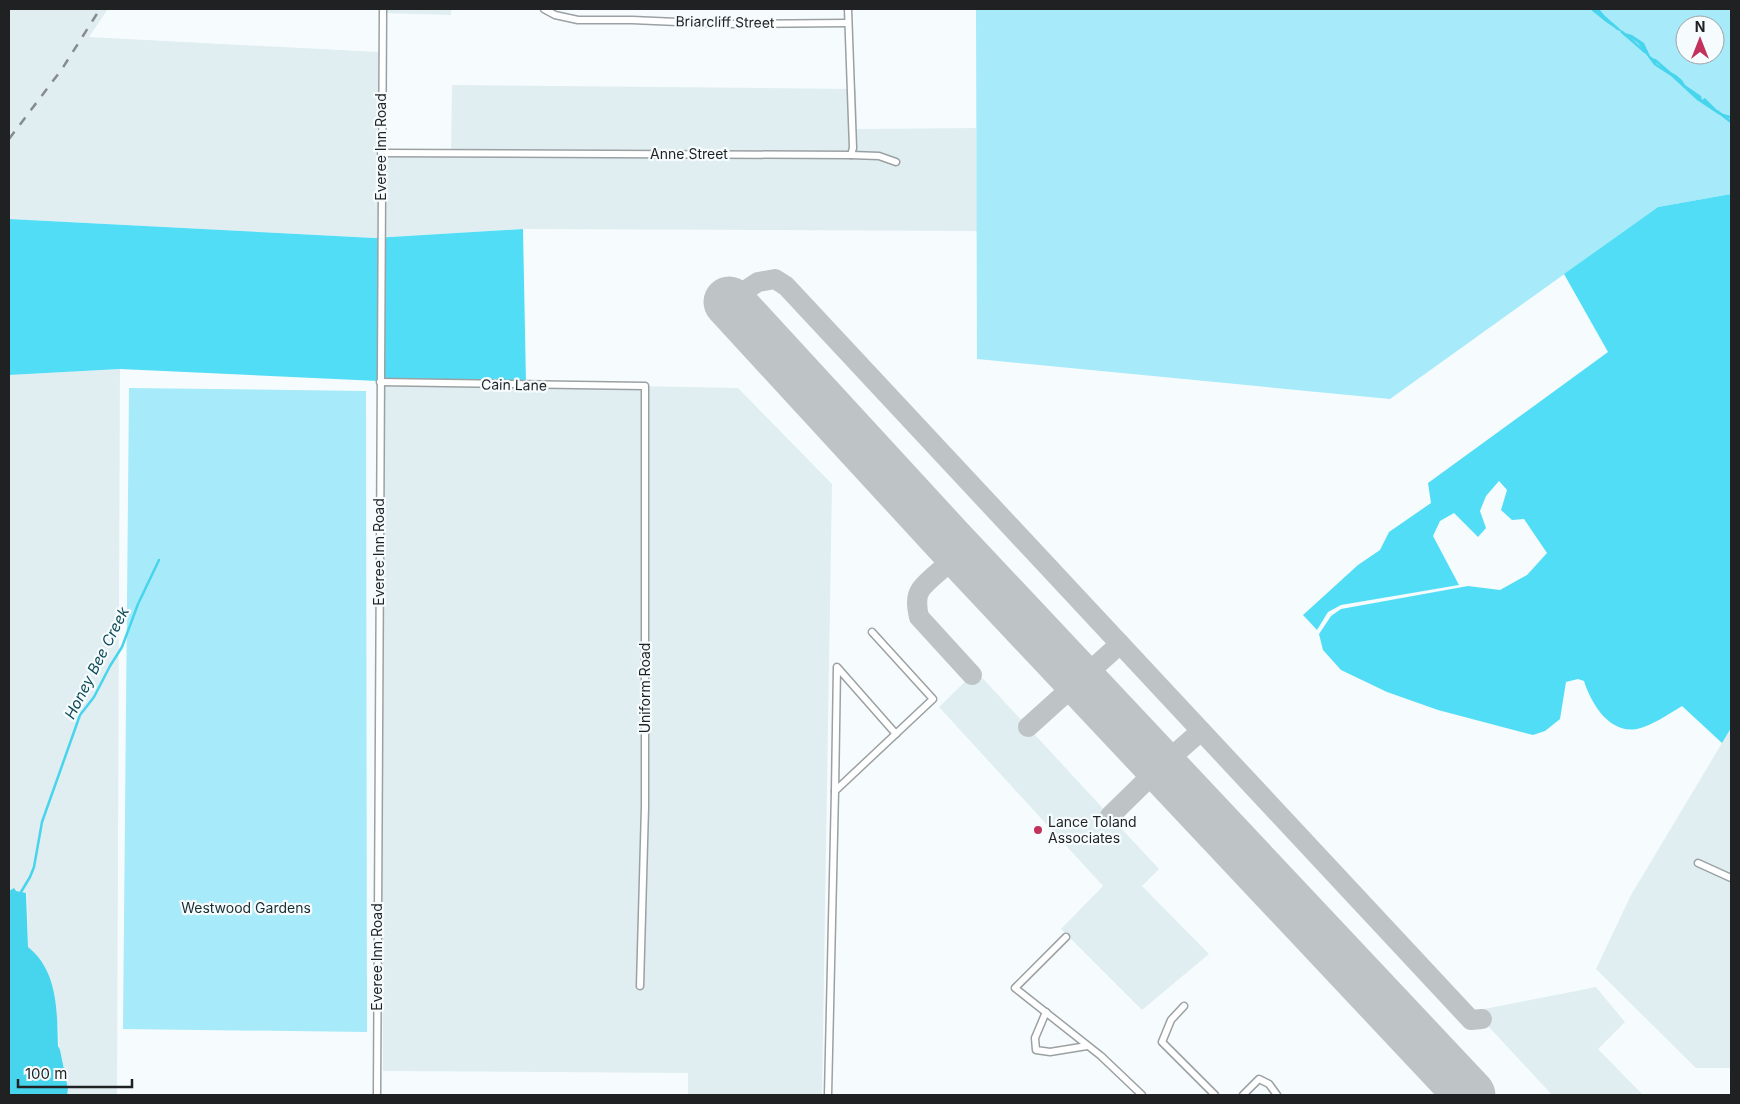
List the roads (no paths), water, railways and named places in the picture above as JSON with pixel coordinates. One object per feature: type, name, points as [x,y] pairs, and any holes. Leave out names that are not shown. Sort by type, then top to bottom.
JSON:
[{"type":"street","name":"Everee Inn Road","points":[[377,1095],[383,9]]},
{"type":"street","name":"Briarcliff Street","points":[[544,9],[555,15],[578,20],[723,24],[848,23]]},
{"type":"street","points":[[848,9],[853,148],[851,155]]},
{"type":"street","name":"Anne Street","points":[[381,153],[851,155],[879,156],[896,162]]},
{"type":"street","name":"Cain Lane","points":[[380,382],[645,386],[645,389]]},
{"type":"street","name":"Uniform Road","points":[[640,986],[645,807],[645,389]]},
{"type":"street","points":[[835,792],[934,699],[872,632]]},
{"type":"street","points":[[828,1095],[836,667],[896,734]]},
{"type":"street","points":[[1698,863],[1731,878]]},
{"type":"street","points":[[1066,937],[1015,988],[1087,1046],[1142,1095]]},
{"type":"street","points":[[1184,1006],[1171,1020],[1162,1042],[1215,1095]]},
{"type":"street","points":[[1046,1012],[1035,1038],[1036,1050],[1050,1052],[1087,1046]]},
{"type":"street","points":[[1243,1095],[1259,1078],[1268,1084],[1277,1095]]},
{"type":"waterway","points":[[1603,16],[1618,29]]},
{"type":"waterway","points":[[1622,32],[1645,52]]},
{"type":"waterway","points":[[1655,60],[1670,73]]},
{"type":"waterway","points":[[1717,111],[1731,122]]},
{"type":"waterway","name":"Honey Bee Creek","points":[[21,892],[34,867],[42,822],[80,715],[94,697],[122,647],[138,604],[159,560]]},
{"type":"railway","points":[[9,139],[62,69],[100,9]]},
{"type":"place","name":"Lance Toland Associates","points":[[1038,830]]},
{"type":"park label","name":"Westwood Gardens","points":[[246,908]]}]
